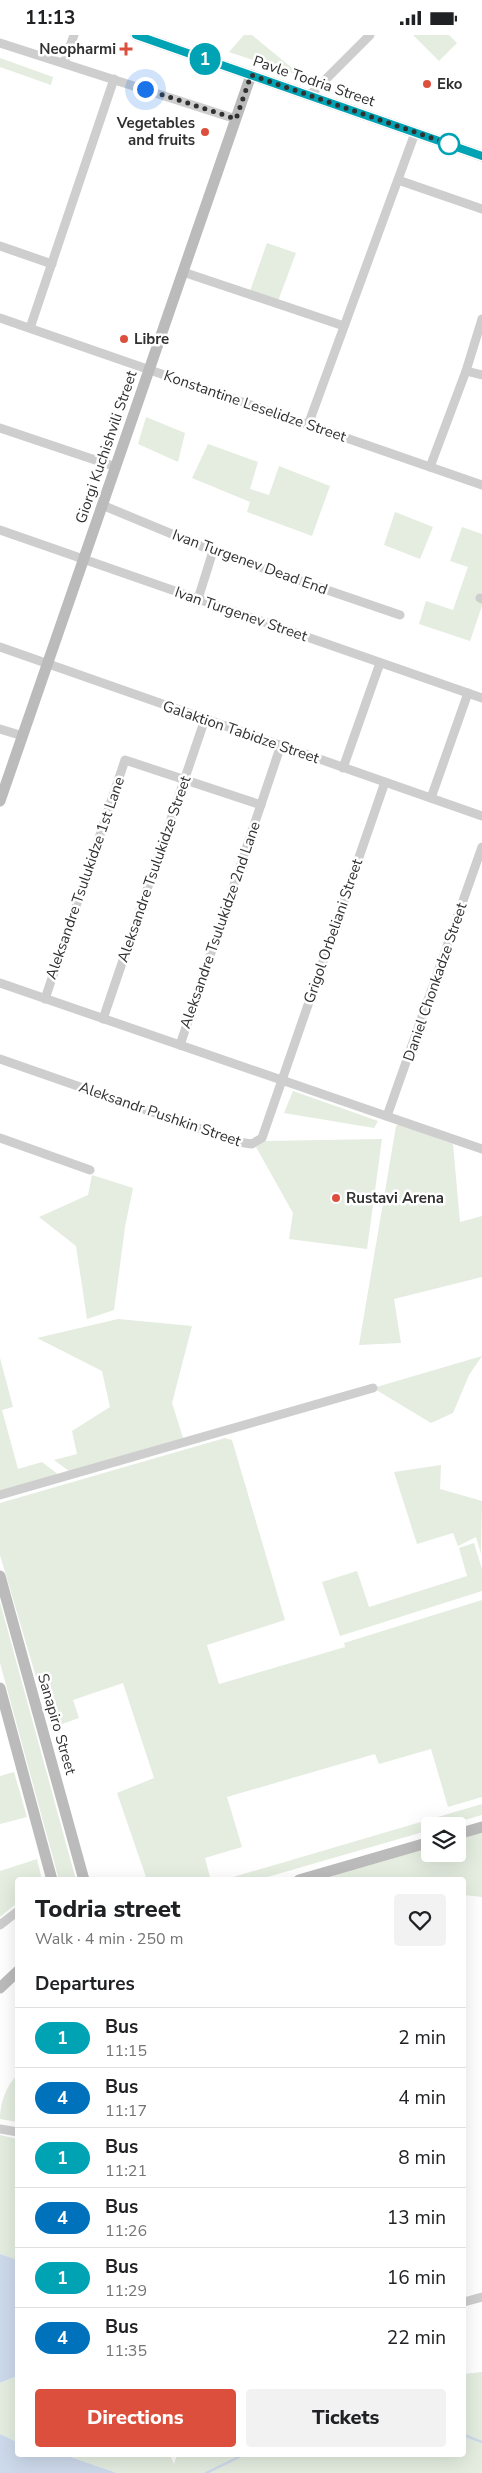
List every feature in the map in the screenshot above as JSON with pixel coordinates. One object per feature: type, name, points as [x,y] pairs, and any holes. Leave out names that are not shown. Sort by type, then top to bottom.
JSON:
[{"type":"street","points":[[64,63],[74,35]]},
{"type":"street","name":"Pavle Todria Street","points":[[136,35],[482,156]]},
{"type":"street","points":[[309,96],[370,35]]},
{"type":"street","points":[[0,43],[236,119]]},
{"type":"street","name":"Giorgi Kuchishvili Street","points":[[0,801],[251,75]]},
{"type":"street","points":[[30,328],[114,79]]},
{"type":"street","points":[[308,425],[415,133]]},
{"type":"street","points":[[398,180],[482,209]]},
{"type":"street","points":[[0,246],[52,264]]},
{"type":"street","points":[[183,272],[344,325]]},
{"type":"street","name":"Konstantine Leselidze Street","points":[[0,318],[482,485]]},
{"type":"street","points":[[430,467],[466,371],[482,319]]},
{"type":"street","points":[[466,371],[482,375]]},
{"type":"street","points":[[0,428],[116,467]]},
{"type":"street","name":"Ivan Turgenev Dead End","points":[[102,505],[213,551],[400,615]]},
{"type":"street","name":"Ivan Turgenev Street","points":[[0,530],[482,698]]},
{"type":"street","points":[[198,599],[213,551]]},
{"type":"street","name":"Galaktion Tabidze Street","points":[[0,647],[482,816]]},
{"type":"street","points":[[343,767],[380,663]]},
{"type":"street","points":[[431,798],[468,693]]},
{"type":"street","name":"Aleksandre Tsulukidze Street","points":[[103,1019],[205,719]]},
{"type":"street","points":[[0,729],[22,736]]},
{"type":"street","name":"Aleksandre Tsulukidze 2nd Lane","points":[[180,1045],[281,745]]},
{"type":"street","name":"Aleksandre Tsulukidze 1st Lane","points":[[45,999],[125,760],[184,780]]},
{"type":"street","name":"Aleksandre Tsulukidze 2nd Lane","points":[[184,780],[261,805]]},
{"type":"street","name":"Grigol Orbeliani Street","points":[[282,1080],[384,782]]},
{"type":"street","name":"Daniel Chonkadze Street","points":[[387,1116],[482,847]]},
{"type":"street","points":[[0,983],[482,1149]]},
{"type":"street","name":"Aleksandr Pushkin Street","points":[[0,1059],[238,1142],[252,1145],[262,1138],[282,1080]]},
{"type":"street","points":[[0,1138],[90,1170]]},
{"type":"street","points":[[0,1495],[372,1388]]},
{"type":"street","name":"Sanapiro Street","points":[[0,1576],[83,1877]]},
{"type":"street","points":[[0,1688],[51,1877]]},
{"type":"street","points":[[466,1832],[482,1827]]},
{"type":"street","points":[[309,1877],[421,1845]]},
{"type":"street","points":[[0,1925],[15,1913]]},
{"type":"street","points":[[0,1988],[15,1974]]},
{"type":"street","points":[[0,2129],[15,2132]]},
{"type":"street","points":[[466,2301],[482,2297]]},
{"type":"shaded area","points":[[244,35],[252,35],[302,76],[229,52]]},
{"type":"shaded area","points":[[413,35],[449,35],[457,43],[439,61]]},
{"type":"shaded area","points":[[0,58],[53,77],[51,85],[0,67]]},
{"type":"shaded area","points":[[267,243],[296,253],[278,301],[250,291]]},
{"type":"shaded area","points":[[146,417],[185,433],[178,462],[138,444]]},
{"type":"shaded area","points":[[208,444],[258,462],[250,489],[269,495],[279,466],[330,486],[312,536],[247,512],[250,502],[192,478]]},
{"type":"shaded area","points":[[395,512],[433,527],[420,559],[384,545]]},
{"type":"shaded area","points":[[462,527],[482,534],[482,606],[470,641],[419,624],[426,601],[453,610],[468,567],[450,561]]},
{"type":"shaded area","points":[[293,1091],[378,1121],[374,1128],[284,1113]]},
{"type":"shaded area","points":[[399,1124],[453,1144],[460,1222],[482,1216],[482,1277],[394,1299],[401,1343],[359,1345],[396,1126]]},
{"type":"shaded area","name":"Rustavi Arena","points":[[382,1139],[367,1249],[289,1239],[293,1213],[256,1147],[265,1141]]},
{"type":"shaded area","points":[[92,1175],[133,1188],[125,1227],[114,1310],[87,1319],[76,1246],[39,1217],[88,1195]]},
{"type":"shaded area","points":[[118,1319],[192,1326],[172,1403],[183,1438],[69,1471],[54,1460],[77,1454],[72,1431],[110,1407],[102,1371],[37,1338]]},
{"type":"shaded area","points":[[482,1356],[469,1375],[453,1413],[431,1423],[373,1388]]},
{"type":"shaded area","points":[[0,1358],[13,1407],[2,1410],[18,1469],[42,1462],[59,1475],[0,1491]]},
{"type":"shaded area","points":[[225,1438],[232,1440],[285,1620],[207,1645],[219,1684],[345,1647],[344,1643],[482,1600],[482,1797],[448,1807],[431,1749],[379,1764],[375,1754],[227,1797],[242,1847],[205,1858],[210,1877],[146,1877],[117,1793],[154,1778],[123,1683],[73,1700],[79,1718],[51,1728],[0,1555],[0,1503]]},
{"type":"shaded area","points":[[441,1465],[440,1489],[482,1501],[481,1554],[476,1537],[458,1546],[453,1533],[417,1544],[394,1472]]},
{"type":"shaded area","points":[[474,1543],[482,1569],[482,1591],[340,1636],[322,1582],[357,1571],[369,1607],[467,1576],[459,1548]]},
{"type":"shaded area","points":[[0,1602],[75,1877],[58,1877],[0,1663]]},
{"type":"shaded area","points":[[14,1772],[27,1817],[0,1824],[0,1776]]},
{"type":"shaded area","points":[[482,1804],[482,1815],[466,1820],[466,1817],[438,1817]]},
{"type":"shaded area","points":[[421,1822],[421,1833],[267,1877],[233,1877]]},
{"type":"shaded area","points":[[482,1832],[482,1897],[466,1895],[466,1877],[328,1877],[421,1850],[421,1862],[466,1862],[466,1837]]},
{"type":"shaded area","points":[[37,1859],[41,1877],[15,1877],[15,1905],[0,1917],[0,1871]]},
{"type":"shaded area","points":[[15,2078],[15,2122],[0,2119],[4,2095]]},
{"type":"shaded area","points":[[0,2135],[15,2139],[15,2259],[0,2254]]},
{"type":"shaded area","points":[[482,2372],[482,2473],[117,2473],[71,2457],[171,2457],[174,2464],[176,2457],[466,2457],[466,2374]]},
{"type":"shaded area","points":[[15,2377],[15,2441],[0,2434],[0,2383]]},
{"type":"water","points":[[0,2254],[15,2259],[15,2377],[0,2383]]},
{"type":"water","points":[[0,2434],[15,2441],[15,2457],[71,2457],[117,2473],[0,2473]]},
{"type":"waterway","points":[[466,2436],[482,2442]]},
{"type":"waterway","points":[[206,2473],[239,2457]]},
{"type":"bus line","name":"1","points":[[136,35],[482,156]]},
{"type":"place","name":"Neopharmi","points":[[126,49]]},
{"type":"place","name":"Eko","points":[[427,84]]},
{"type":"place","name":"Vegetables and fruits","points":[[205,132]]},
{"type":"place","name":"Libre","points":[[124,339]]},
{"type":"place","name":"Rustavi Arena","points":[[336,1198]]},
{"type":"route","points":[[145,89],[236,119],[251,75],[449,144]]}]
